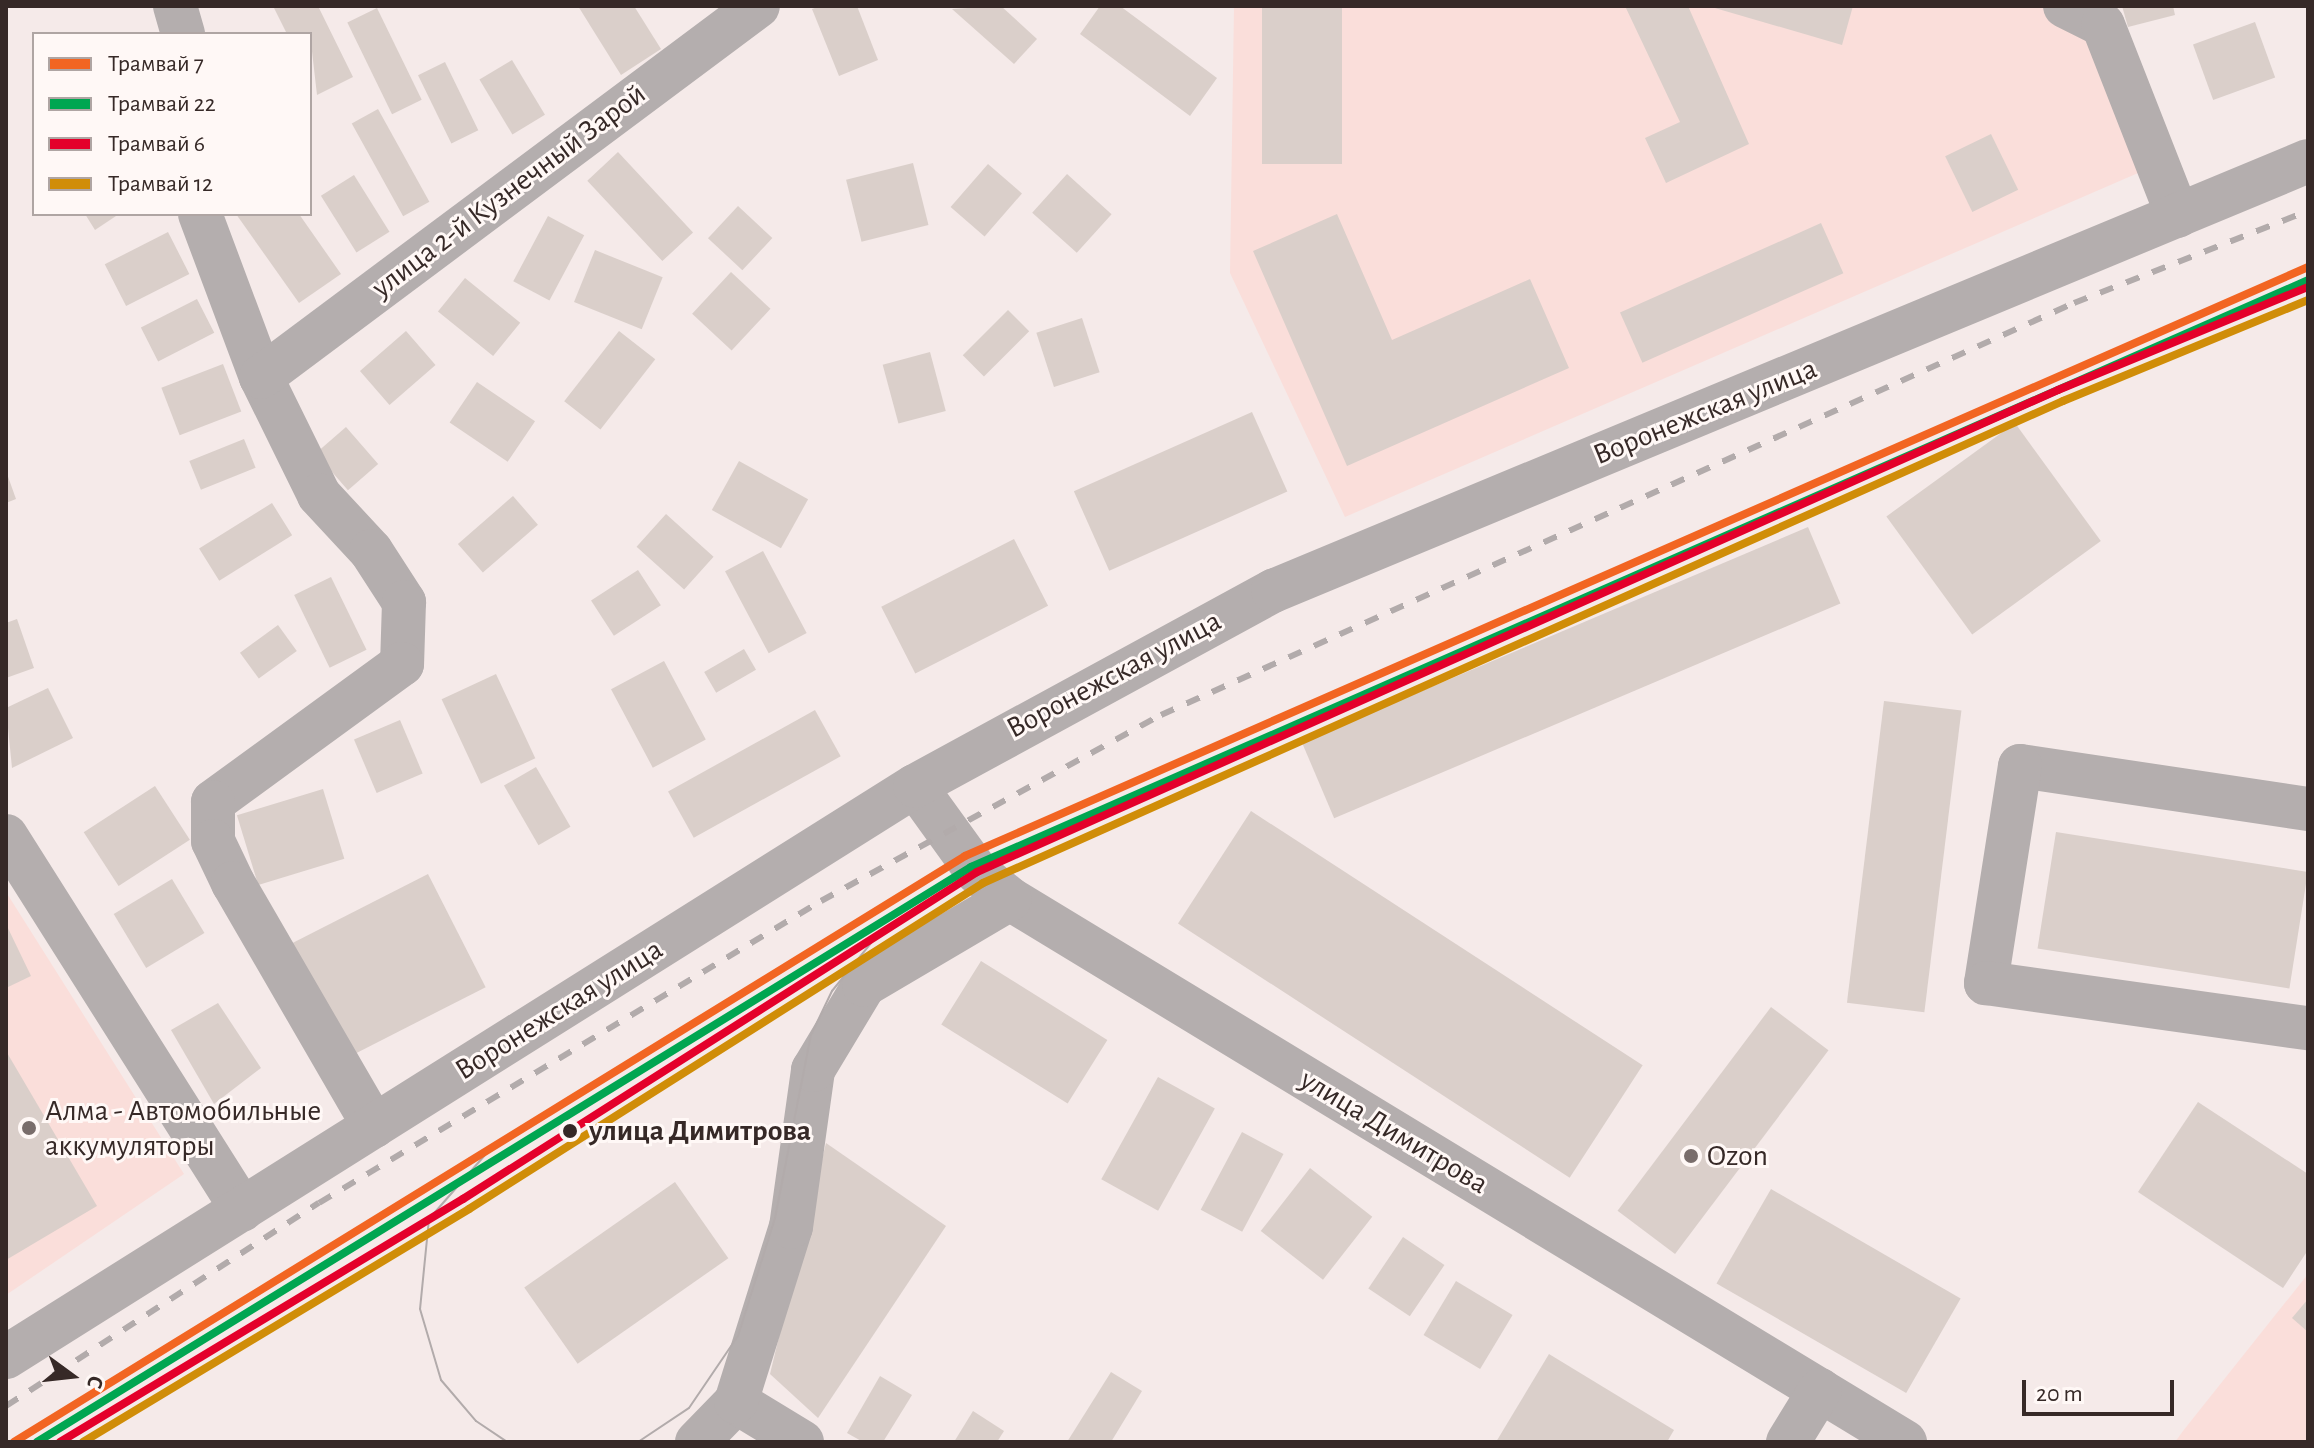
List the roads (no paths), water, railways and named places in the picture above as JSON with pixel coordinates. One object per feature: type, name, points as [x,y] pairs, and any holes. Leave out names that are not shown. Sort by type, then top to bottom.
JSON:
[{"type":"street","points":[[175,6],[182,32]]},
{"type":"street","name":"улица 2-й Кузнечный Зарой","points":[[261,377],[758,6]]},
{"type":"street","points":[[2065,6],[2103,25],[2178,216]]},
{"type":"street","name":"Воронежская улица","points":[[6,1357],[915,786],[1273,591],[2308,161]]},
{"type":"street","points":[[201,216],[261,377],[319,495],[371,551],[404,602],[402,664],[213,802],[213,841],[374,1126]]},
{"type":"street","points":[[2308,809],[2020,766],[1986,983],[2308,1028]]},
{"type":"street","name":"улица Димитрова","points":[[915,786],[977,872],[1010,899],[1905,1442]]},
{"type":"street","points":[[9,848],[242,1210]]},
{"type":"street","points":[[697,1442],[736,1402],[791,1227],[813,1070],[864,985],[1010,899]]},
{"type":"street","points":[[1788,1442],[1820,1390]]},
{"type":"street","points":[[736,1402],[802,1442]]},
{"type":"tram line","name":"7","points":[[14,1442],[965,856],[2308,267]]},
{"type":"tram line","name":"22","points":[[37,1442],[971,867],[2308,280]]},
{"type":"tram line","name":"6","points":[[60,1442],[463,1199],[977,872],[2058,390],[2308,287]]},
{"type":"tram line","name":"12","points":[[83,1442],[469,1209],[983,883],[2063,401],[2308,300]]},
{"type":"tram line","points":[[638,1442],[689,1408],[738,1336],[775,1218],[811,1035],[832,991],[880,932]]},
{"type":"tram line","points":[[492,1147],[429,1219],[420,1309],[441,1380],[476,1421],[507,1442]]},
{"type":"railway","points":[[6,1406],[319,1203],[821,901],[1161,715],[2074,303],[2308,211]]},
{"type":"place","name":"Алма - Автомобильные аккумуляторы","points":[[29,1128]]},
{"type":"place","name":"улица Димитрова","points":[[570,1131]]},
{"type":"place","name":"Ozon","points":[[1691,1156]]}]
